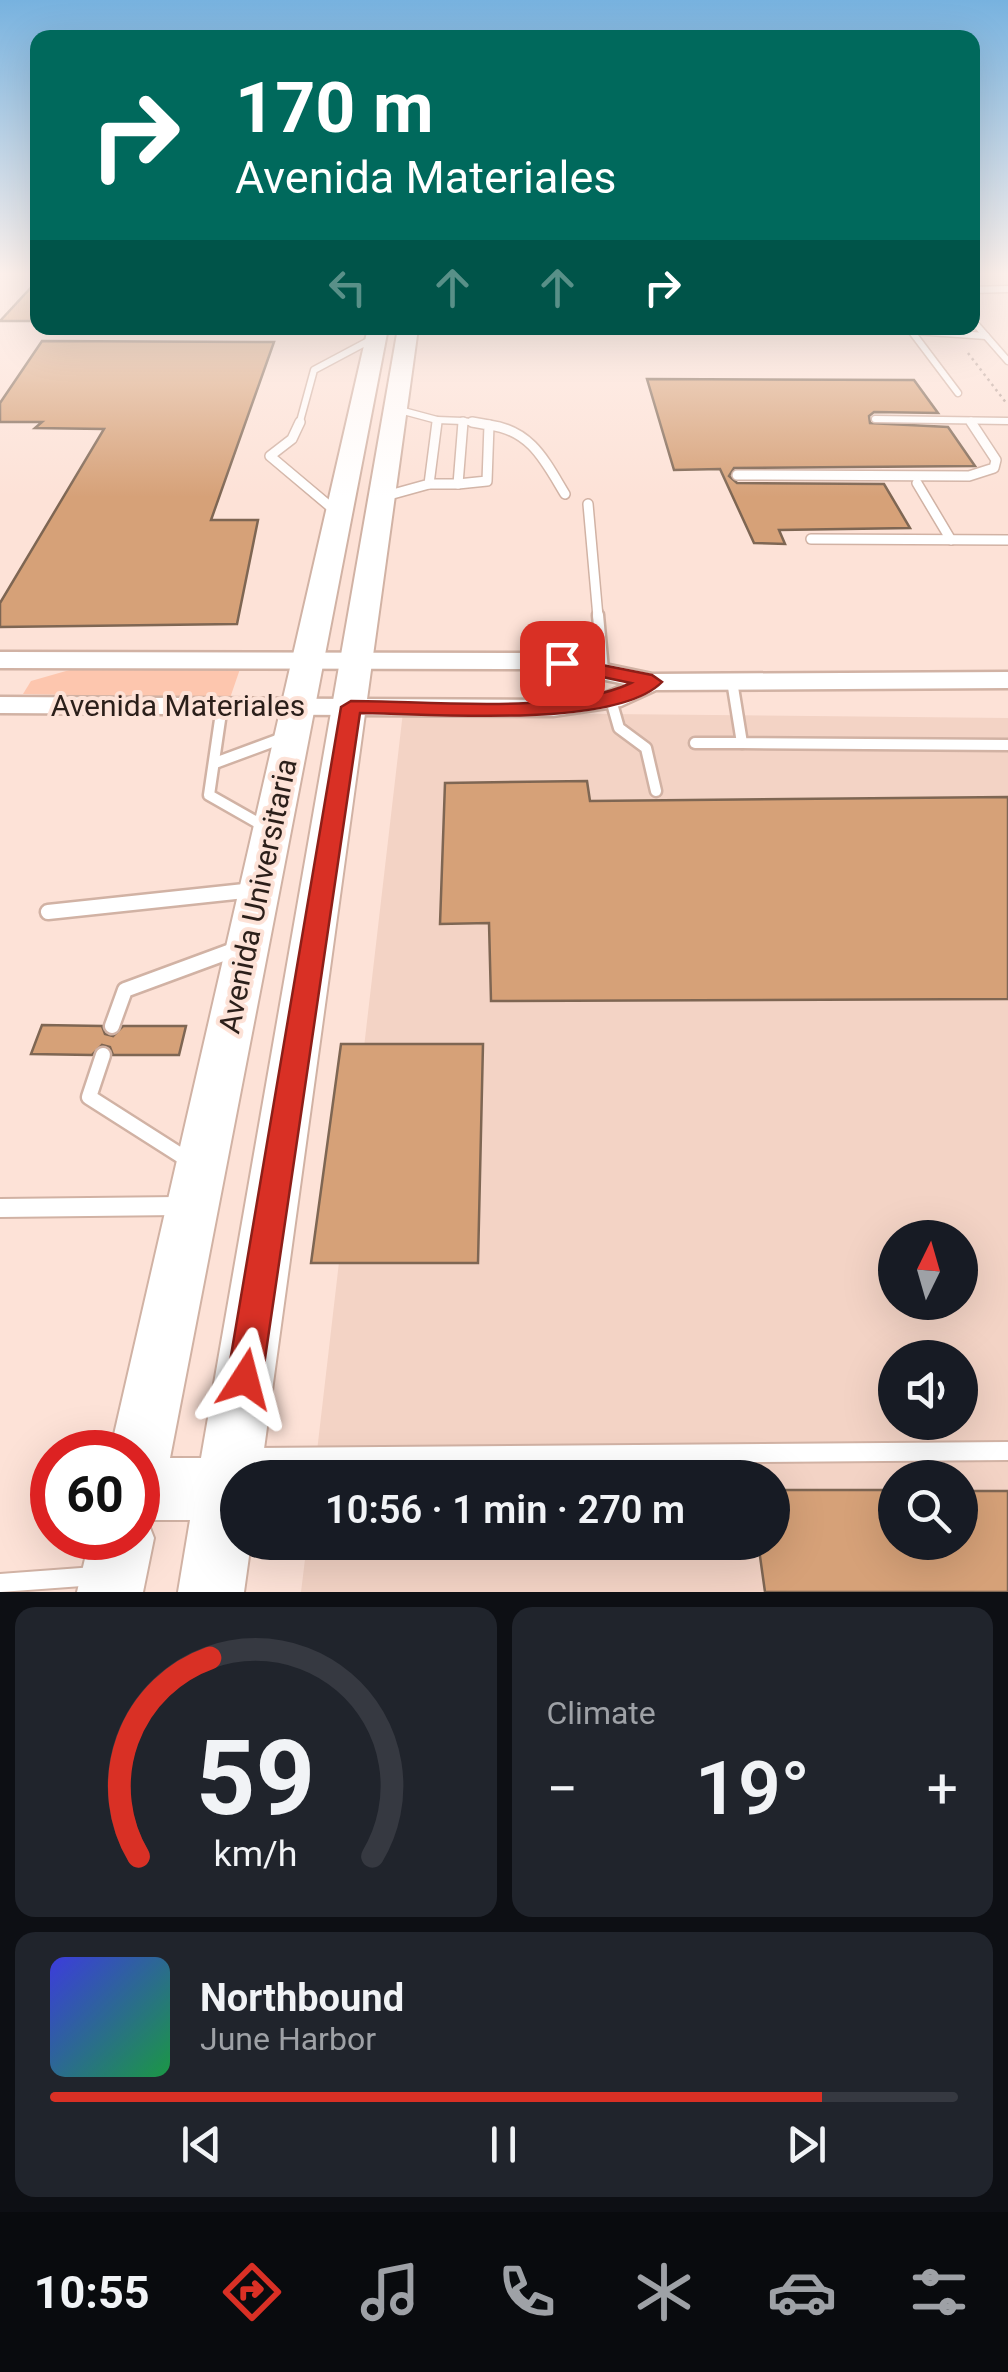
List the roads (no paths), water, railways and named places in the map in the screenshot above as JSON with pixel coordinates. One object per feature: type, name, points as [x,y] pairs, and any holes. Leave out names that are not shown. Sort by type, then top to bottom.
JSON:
[{"type":"main road","name":"Avenida Universitaria","points":[[145,1430],[295,720],[355,503],[385,348]]},
{"type":"main road","name":"Avenida Universitaria","points":[[232,1460],[354,684],[355,503],[396,409],[390,348]]},
{"type":"main road","points":[[160,1485],[220,1475]]},
{"type":"main road","name":"Avenida Universitaria","points":[[211,1592],[220,1536]]},
{"type":"street","name":"Avenida Materiales","points":[[0,660],[308,662],[354,684],[553,708],[611,700],[652,682]]},
{"type":"street","name":"Avenida Materiales","points":[[0,705],[222,706],[295,720],[354,684],[526,661],[602,670],[652,682],[1008,680]]},
{"type":"lane","points":[[355,348],[314,370],[303,418],[292,439],[270,456],[355,503],[429,484],[486,480],[489,425]]},
{"type":"lane","points":[[924,348],[958,393]]},
{"type":"lane","points":[[396,409],[437,420],[511,426],[530,441],[565,494]]},
{"type":"lane","points":[[875,419],[1008,421]]},
{"type":"lane","points":[[429,484],[437,420]]},
{"type":"lane","points":[[737,474],[986,473],[994,468],[996,460],[970,420]]},
{"type":"lane","points":[[458,484],[463,421]]},
{"type":"lane","points":[[918,483],[951,540]]},
{"type":"lane","points":[[588,504],[603,639],[602,670]]},
{"type":"lane","points":[[810,539],[1008,540]]},
{"type":"lane","points":[[732,681],[742,743]]},
{"type":"lane","points":[[611,700],[619,728],[646,748],[656,791]]},
{"type":"lane","points":[[222,706],[209,795],[271,830]]},
{"type":"lane","points":[[215,763],[295,720]]},
{"type":"lane","points":[[695,742],[1008,745]]},
{"type":"lane","points":[[48,912],[258,890]]},
{"type":"lane","points":[[112,1026],[124,990],[247,945]]},
{"type":"lane","points":[[103,1055],[89,1097],[196,1187]]},
{"type":"lane","points":[[0,1208],[196,1187]]},
{"type":"lane","points":[[690,1460],[1008,1451]]},
{"type":"lane","points":[[0,1582],[116,1568]]}]
